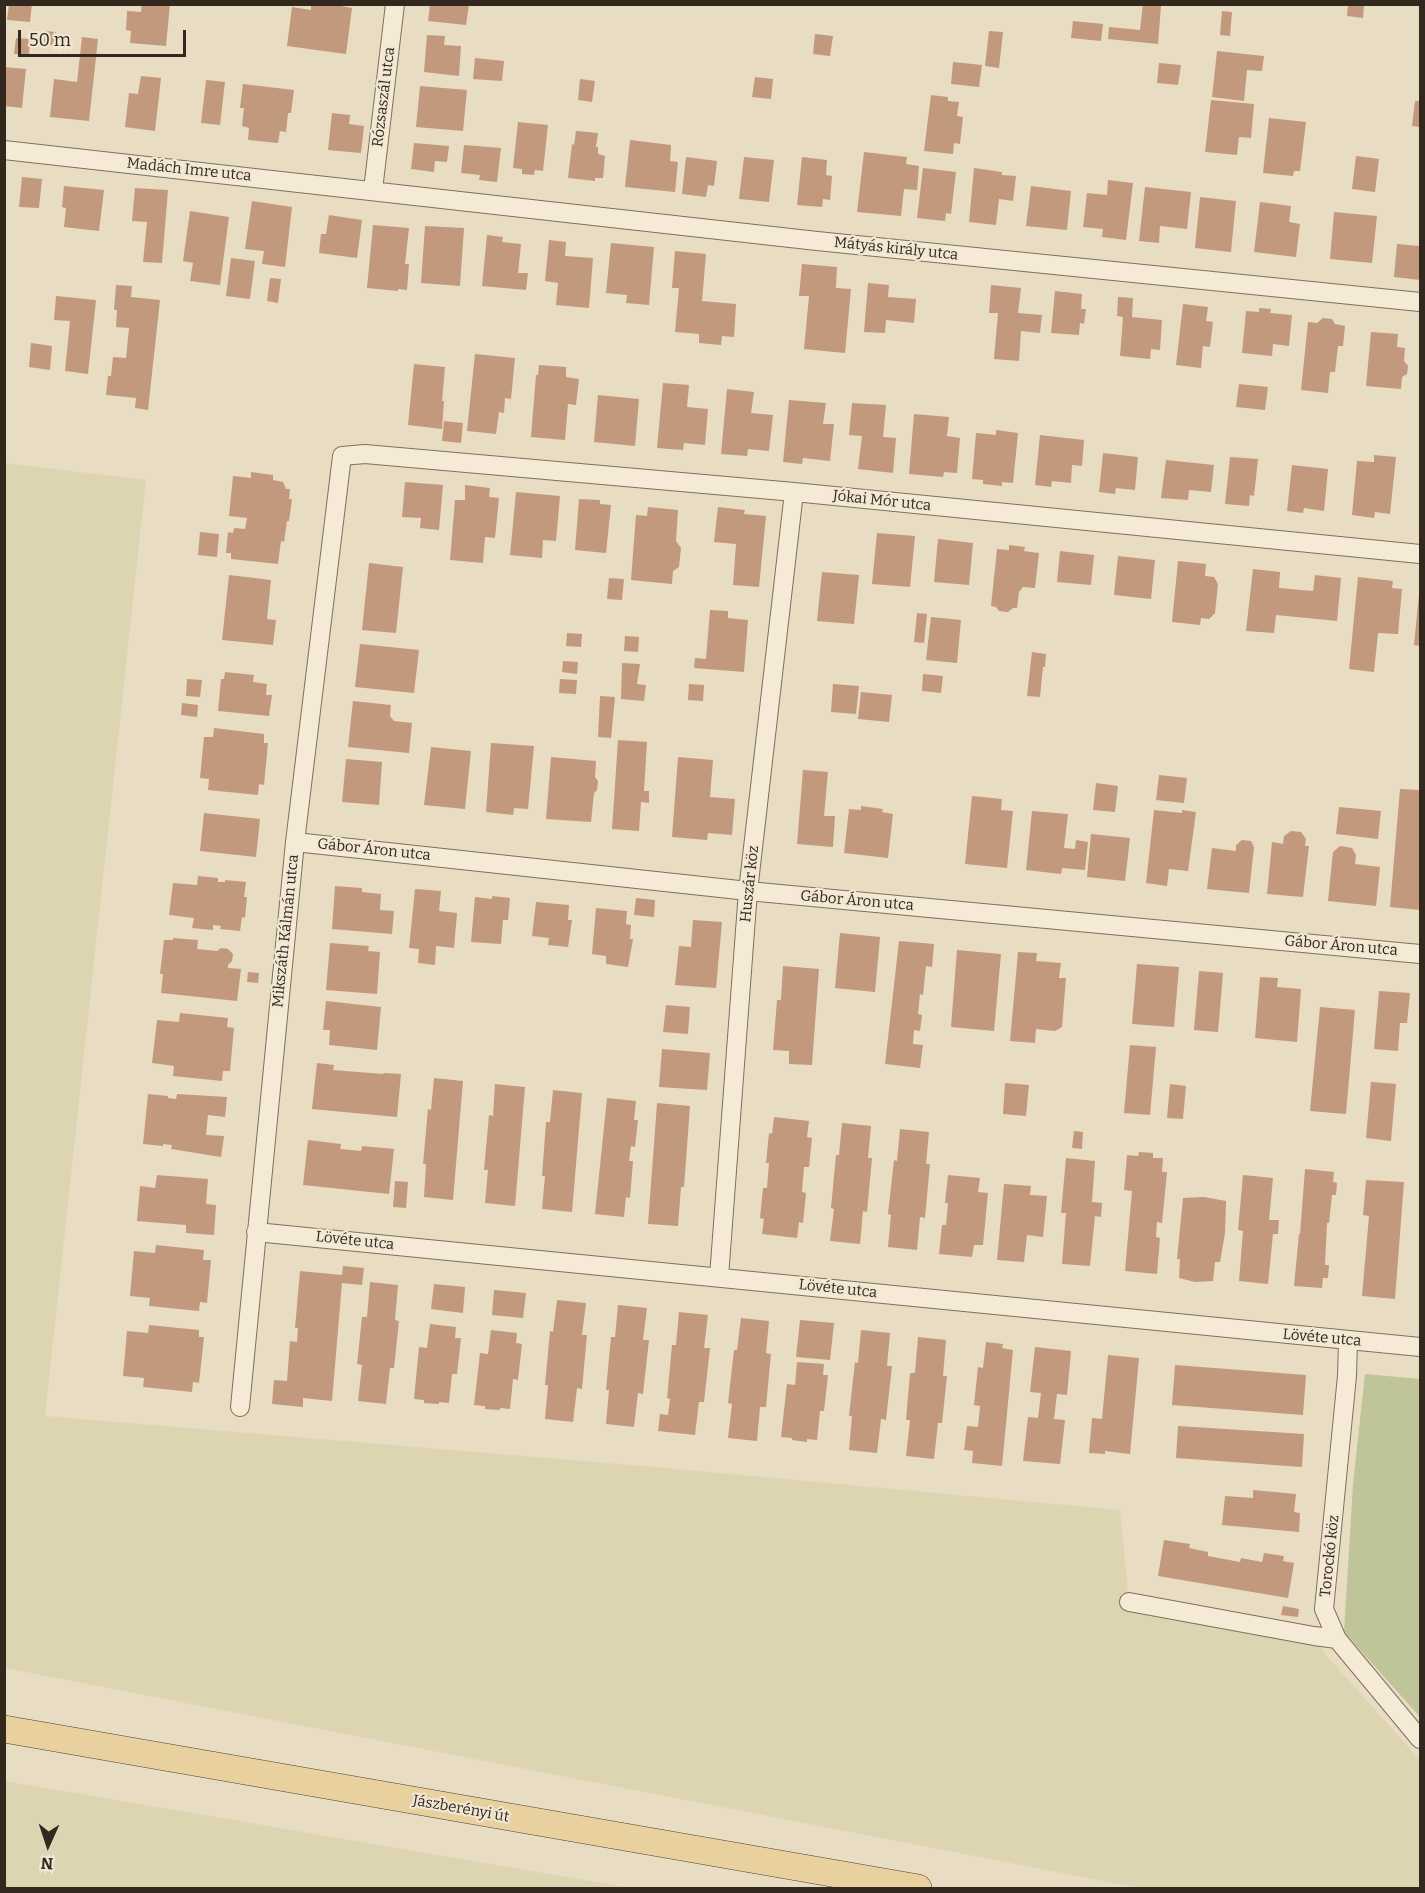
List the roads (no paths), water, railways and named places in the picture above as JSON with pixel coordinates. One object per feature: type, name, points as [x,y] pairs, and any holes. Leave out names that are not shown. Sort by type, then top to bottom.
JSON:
[{"type":"main road","name":"Jászberényi út","points":[[4,1729],[918,1888]]},
{"type":"street","name":"Rózsaszál utca","points":[[373,190],[395,4]]},
{"type":"street","name":"Madách Imre utca","points":[[4,150],[373,190]]},
{"type":"street","name":"Mátyás király utca","points":[[373,190],[817,241],[1420,302]]},
{"type":"street","name":"Jókai Mór utca","points":[[342,456],[365,454],[794,492],[1420,554]]},
{"type":"street","name":"Mikszáth Kálmán utca","points":[[240,1407],[295,842],[342,456]]},
{"type":"street","name":"Huszár köz","points":[[719,1277],[748,891],[794,492]]},
{"type":"street","name":"Gábor Áron utca","points":[[295,842],[748,891],[1420,954]]},
{"type":"street","name":"Lövéte utca","points":[[256,1232],[1420,1347]]},
{"type":"street","name":"Torockó köz","points":[[1348,1341],[1347,1376],[1324,1609],[1337,1639],[1420,1739]]},
{"type":"street","points":[[1129,1602],[1337,1639]]}]
